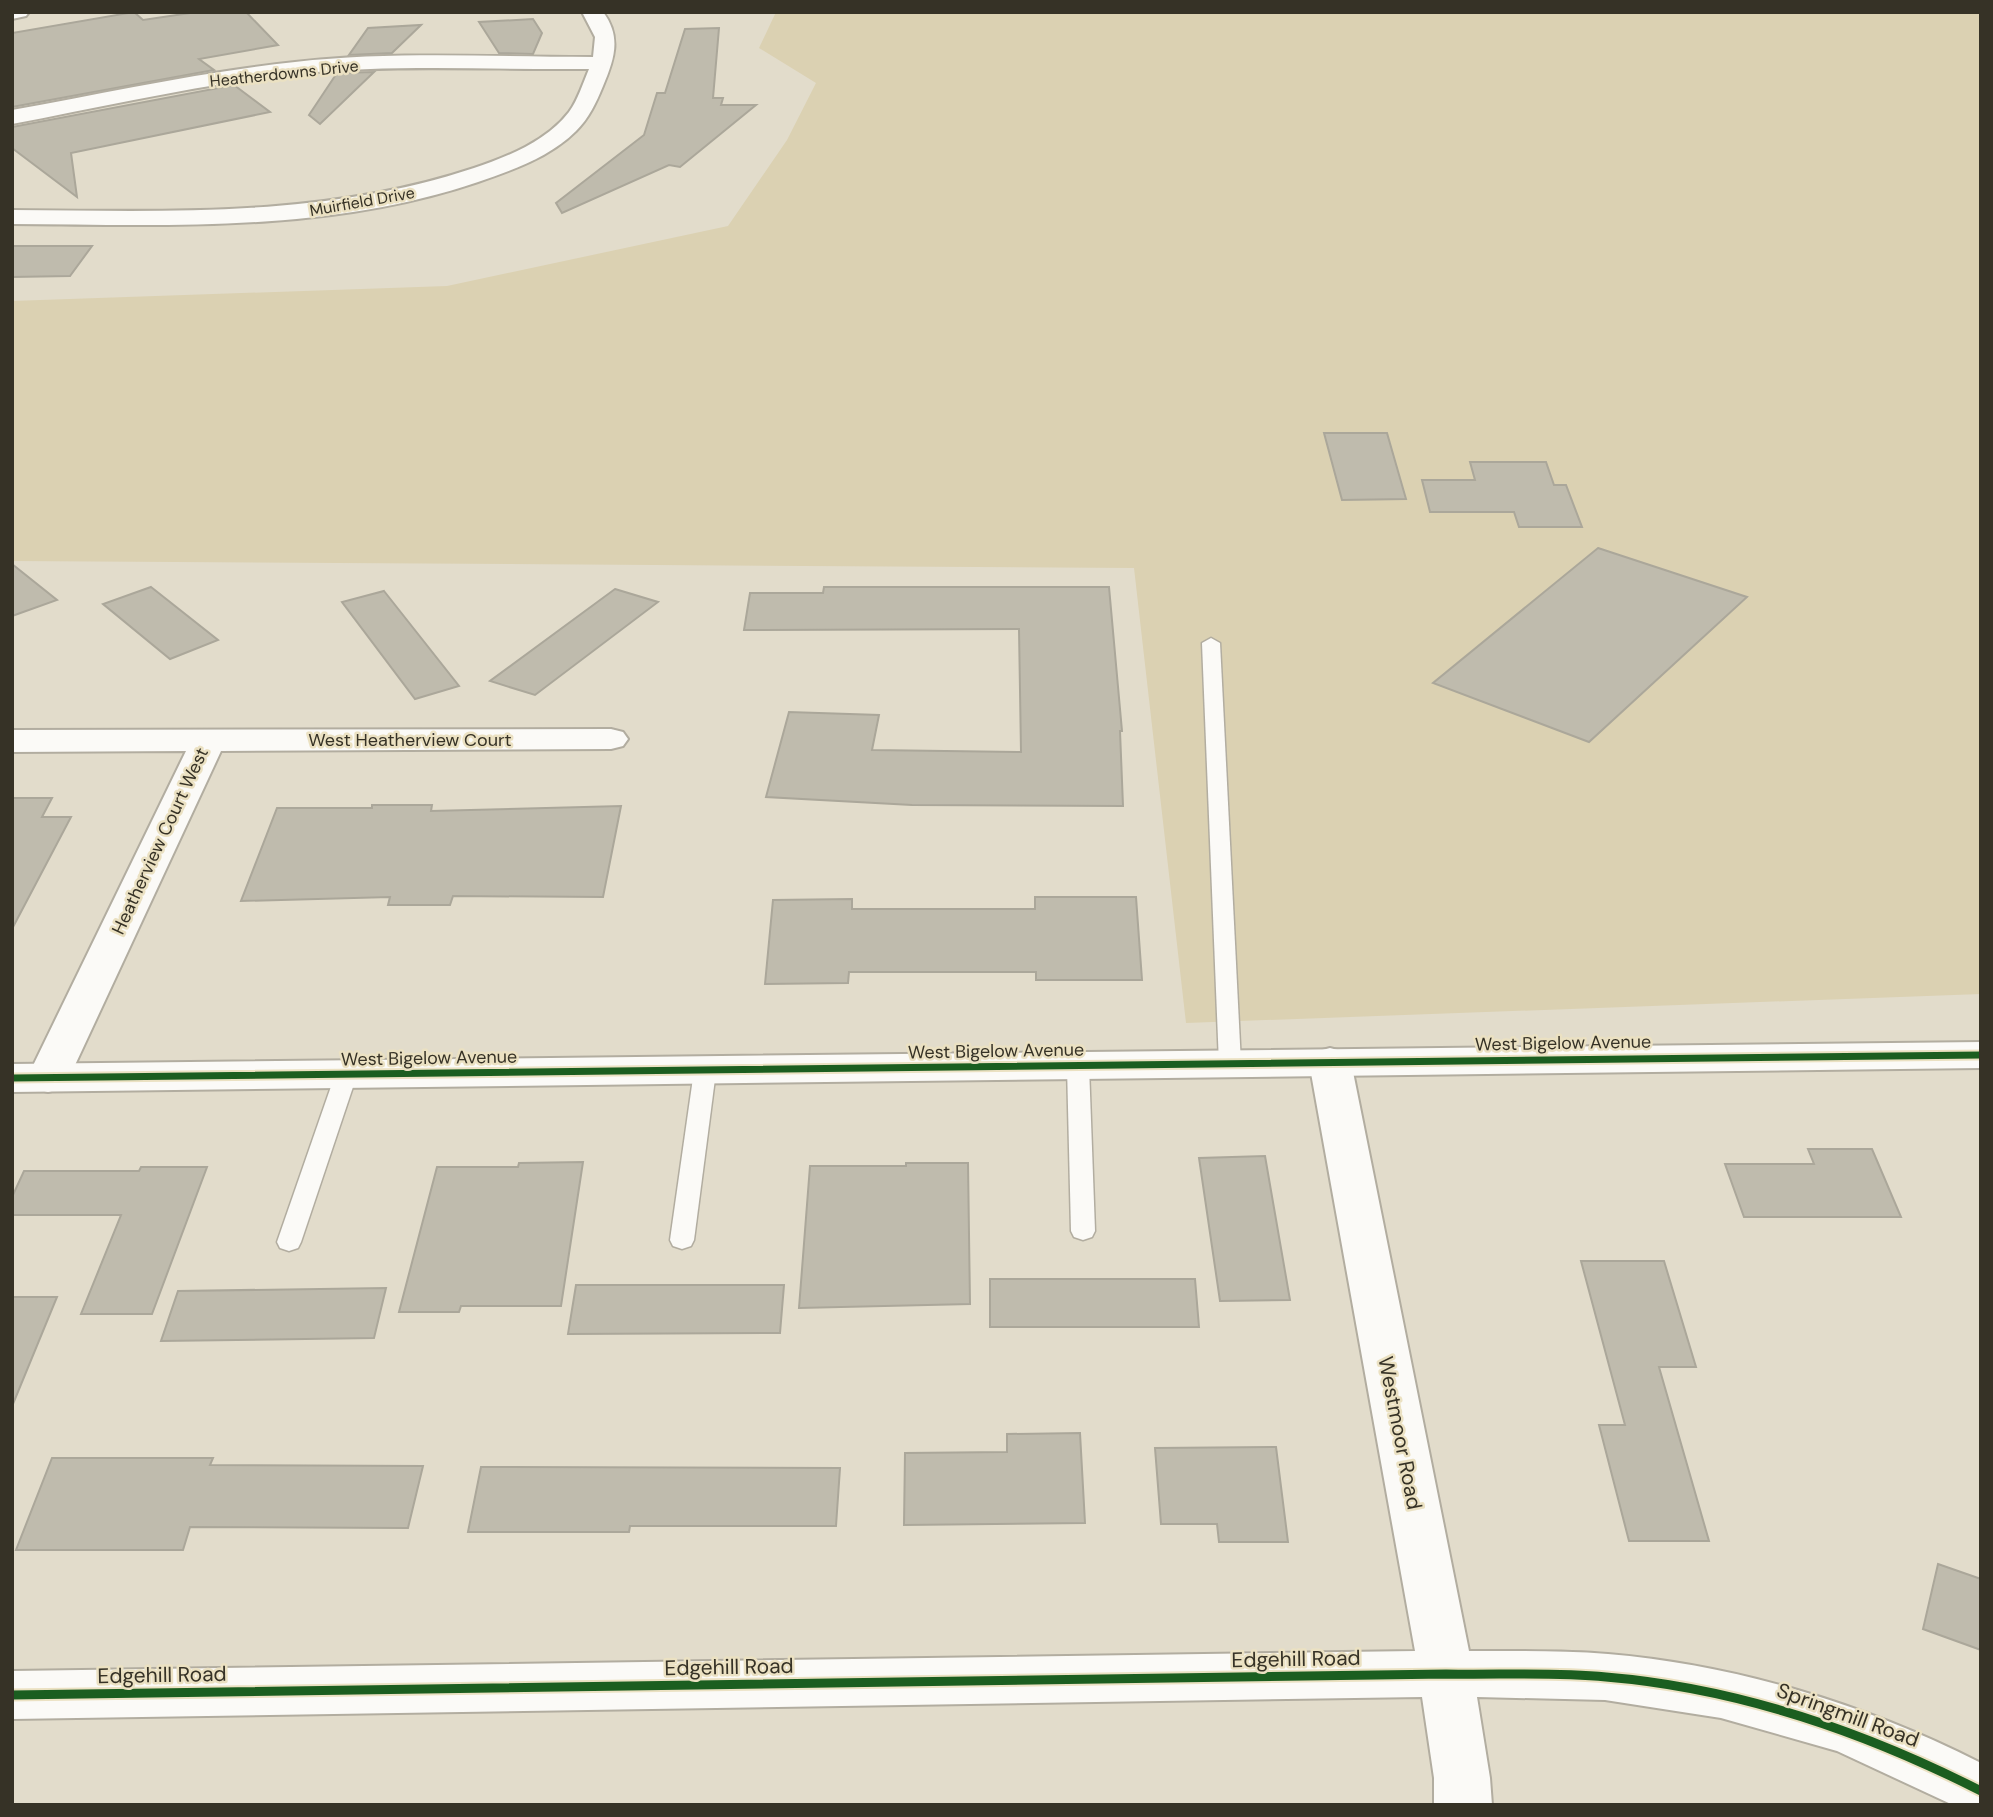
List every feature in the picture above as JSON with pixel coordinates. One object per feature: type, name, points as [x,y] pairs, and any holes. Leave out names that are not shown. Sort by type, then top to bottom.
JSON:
[{"type":"street","points":[[12,13],[19,12]]},
{"type":"street","name":"Muirfield Drive","points":[[12,217],[222,217],[278,214],[354,205],[423,191],[497,167],[551,140],[576,117],[602,63],[608,41],[606,32],[592,12]]},
{"type":"street","name":"Heatherdowns Drive","points":[[12,117],[232,77],[297,68],[380,64],[602,63]]},
{"type":"street","name":"West Heatherview Court","points":[[208,741],[611,739]]},
{"type":"street","name":"Heatherview Court West","points":[[12,741],[208,741],[30,1078]]},
{"type":"street","name":"West Bigelow Avenue","points":[[30,1078],[1981,1055]]},
{"type":"street","name":"Westmoor Road","points":[[1330,1062],[1446,1674],[1462,1778],[1462,1805]]},
{"type":"street","name":"Edgehill Road","points":[[12,1695],[1446,1674]]},
{"type":"street","name":"Springmill Road","points":[[1446,1674],[1626,1679],[1754,1700],[1840,1726],[1926,1762],[1981,1791]]},
{"type":"lane","points":[[1211,643],[1230,1064]]},
{"type":"lane","points":[[1078,1066],[1083,1231]]},
{"type":"lane","points":[[682,1240],[705,1071]]},
{"type":"lane","points":[[289,1242],[346,1075]]},
{"type":"shaded area","points":[[776,12],[1981,12],[1981,994],[1186,1023],[1134,568],[12,561],[12,301],[447,286],[728,226],[787,140],[816,83],[759,48]]},
{"type":"building","points":[[134,12],[143,20],[197,12],[246,12],[278,45],[199,59],[214,70],[12,107],[12,33]]},
{"type":"building","points":[[533,19],[542,33],[533,54],[499,53],[479,22]]},
{"type":"building","points":[[421,25],[392,53],[349,55],[368,28]]},
{"type":"building","points":[[719,28],[713,98],[723,98],[721,105],[756,105],[680,167],[669,165],[562,213],[556,203],[644,135],[657,93],[665,93],[685,29]]},
{"type":"building","points":[[374,72],[320,124],[309,115],[337,73]]},
{"type":"building","points":[[234,85],[270,112],[71,153],[77,197],[12,148],[12,127]]},
{"type":"building","points":[[12,246],[92,246],[70,276],[12,277]]},
{"type":"building","points":[[1324,433],[1387,433],[1406,499],[1342,500]]},
{"type":"building","points":[[1470,462],[1546,462],[1554,485],[1566,485],[1582,527],[1519,527],[1514,512],[1430,512],[1422,480],[1475,480]]},
{"type":"building","points":[[1598,548],[1747,597],[1589,742],[1433,683]]},
{"type":"building","points":[[12,564],[57,600],[12,616]]},
{"type":"building","points":[[151,587],[218,640],[170,659],[103,604]]},
{"type":"building","points":[[824,587],[1109,587],[1122,731],[1123,806],[912,805],[766,797],[789,712],[879,715],[872,750],[1021,752],[1019,629],[744,630],[750,593],[823,593]]},
{"type":"building","points":[[615,589],[658,602],[535,695],[490,681]]},
{"type":"building","points":[[384,591],[459,686],[415,699],[342,602]]},
{"type":"building","points":[[12,798],[52,798],[42,817],[71,817],[12,929]]},
{"type":"building","points":[[372,805],[432,805],[431,811],[621,806],[603,897],[453,896],[450,905],[388,905],[390,897],[241,901],[277,808],[372,808]]},
{"type":"building","points":[[1035,897],[1136,897],[1142,980],[1036,980],[1036,972],[849,972],[848,983],[765,984],[773,900],[852,899],[852,909],[1035,909]]},
{"type":"building","points":[[1808,1149],[1872,1149],[1901,1217],[1744,1217],[1725,1164],[1814,1164]]},
{"type":"building","points":[[1265,1156],[1290,1300],[1220,1301],[1199,1158]]},
{"type":"building","points":[[583,1162],[561,1306],[461,1306],[459,1312],[399,1312],[437,1167],[518,1167],[519,1163]]},
{"type":"building","points":[[906,1163],[968,1163],[970,1304],[799,1308],[810,1166],[906,1166]]},
{"type":"building","points":[[141,1167],[207,1167],[152,1314],[81,1314],[121,1215],[12,1215],[12,1197],[24,1171],[139,1171]]},
{"type":"building","points":[[1581,1261],[1664,1261],[1696,1367],[1659,1367],[1709,1541],[1629,1541],[1599,1425],[1625,1425]]},
{"type":"building","points":[[990,1279],[1195,1279],[1199,1327],[990,1327]]},
{"type":"building","points":[[576,1285],[784,1285],[780,1333],[568,1334]]},
{"type":"building","points":[[386,1288],[374,1338],[161,1341],[178,1291]]},
{"type":"building","points":[[12,1297],[57,1297],[13,1404],[12,1404]]},
{"type":"building","points":[[1080,1433],[1085,1523],[904,1525],[905,1453],[1007,1452],[1007,1434]]},
{"type":"building","points":[[1276,1447],[1288,1542],[1219,1542],[1217,1524],[1161,1524],[1155,1448]]},
{"type":"building","points":[[52,1458],[213,1458],[210,1465],[423,1466],[408,1528],[190,1527],[183,1550],[16,1550]]},
{"type":"building","points":[[481,1467],[840,1468],[836,1526],[630,1526],[629,1532],[468,1532]]},
{"type":"building","points":[[1938,1564],[1981,1579],[1981,1650],[1923,1629]]},
{"type":"cycle path","points":[[12,1078],[1981,1055]]},
{"type":"cycle path","points":[[12,1695],[1446,1674],[1582,1675],[1675,1686],[1766,1705],[1853,1733],[1938,1769],[1981,1791]]}]
